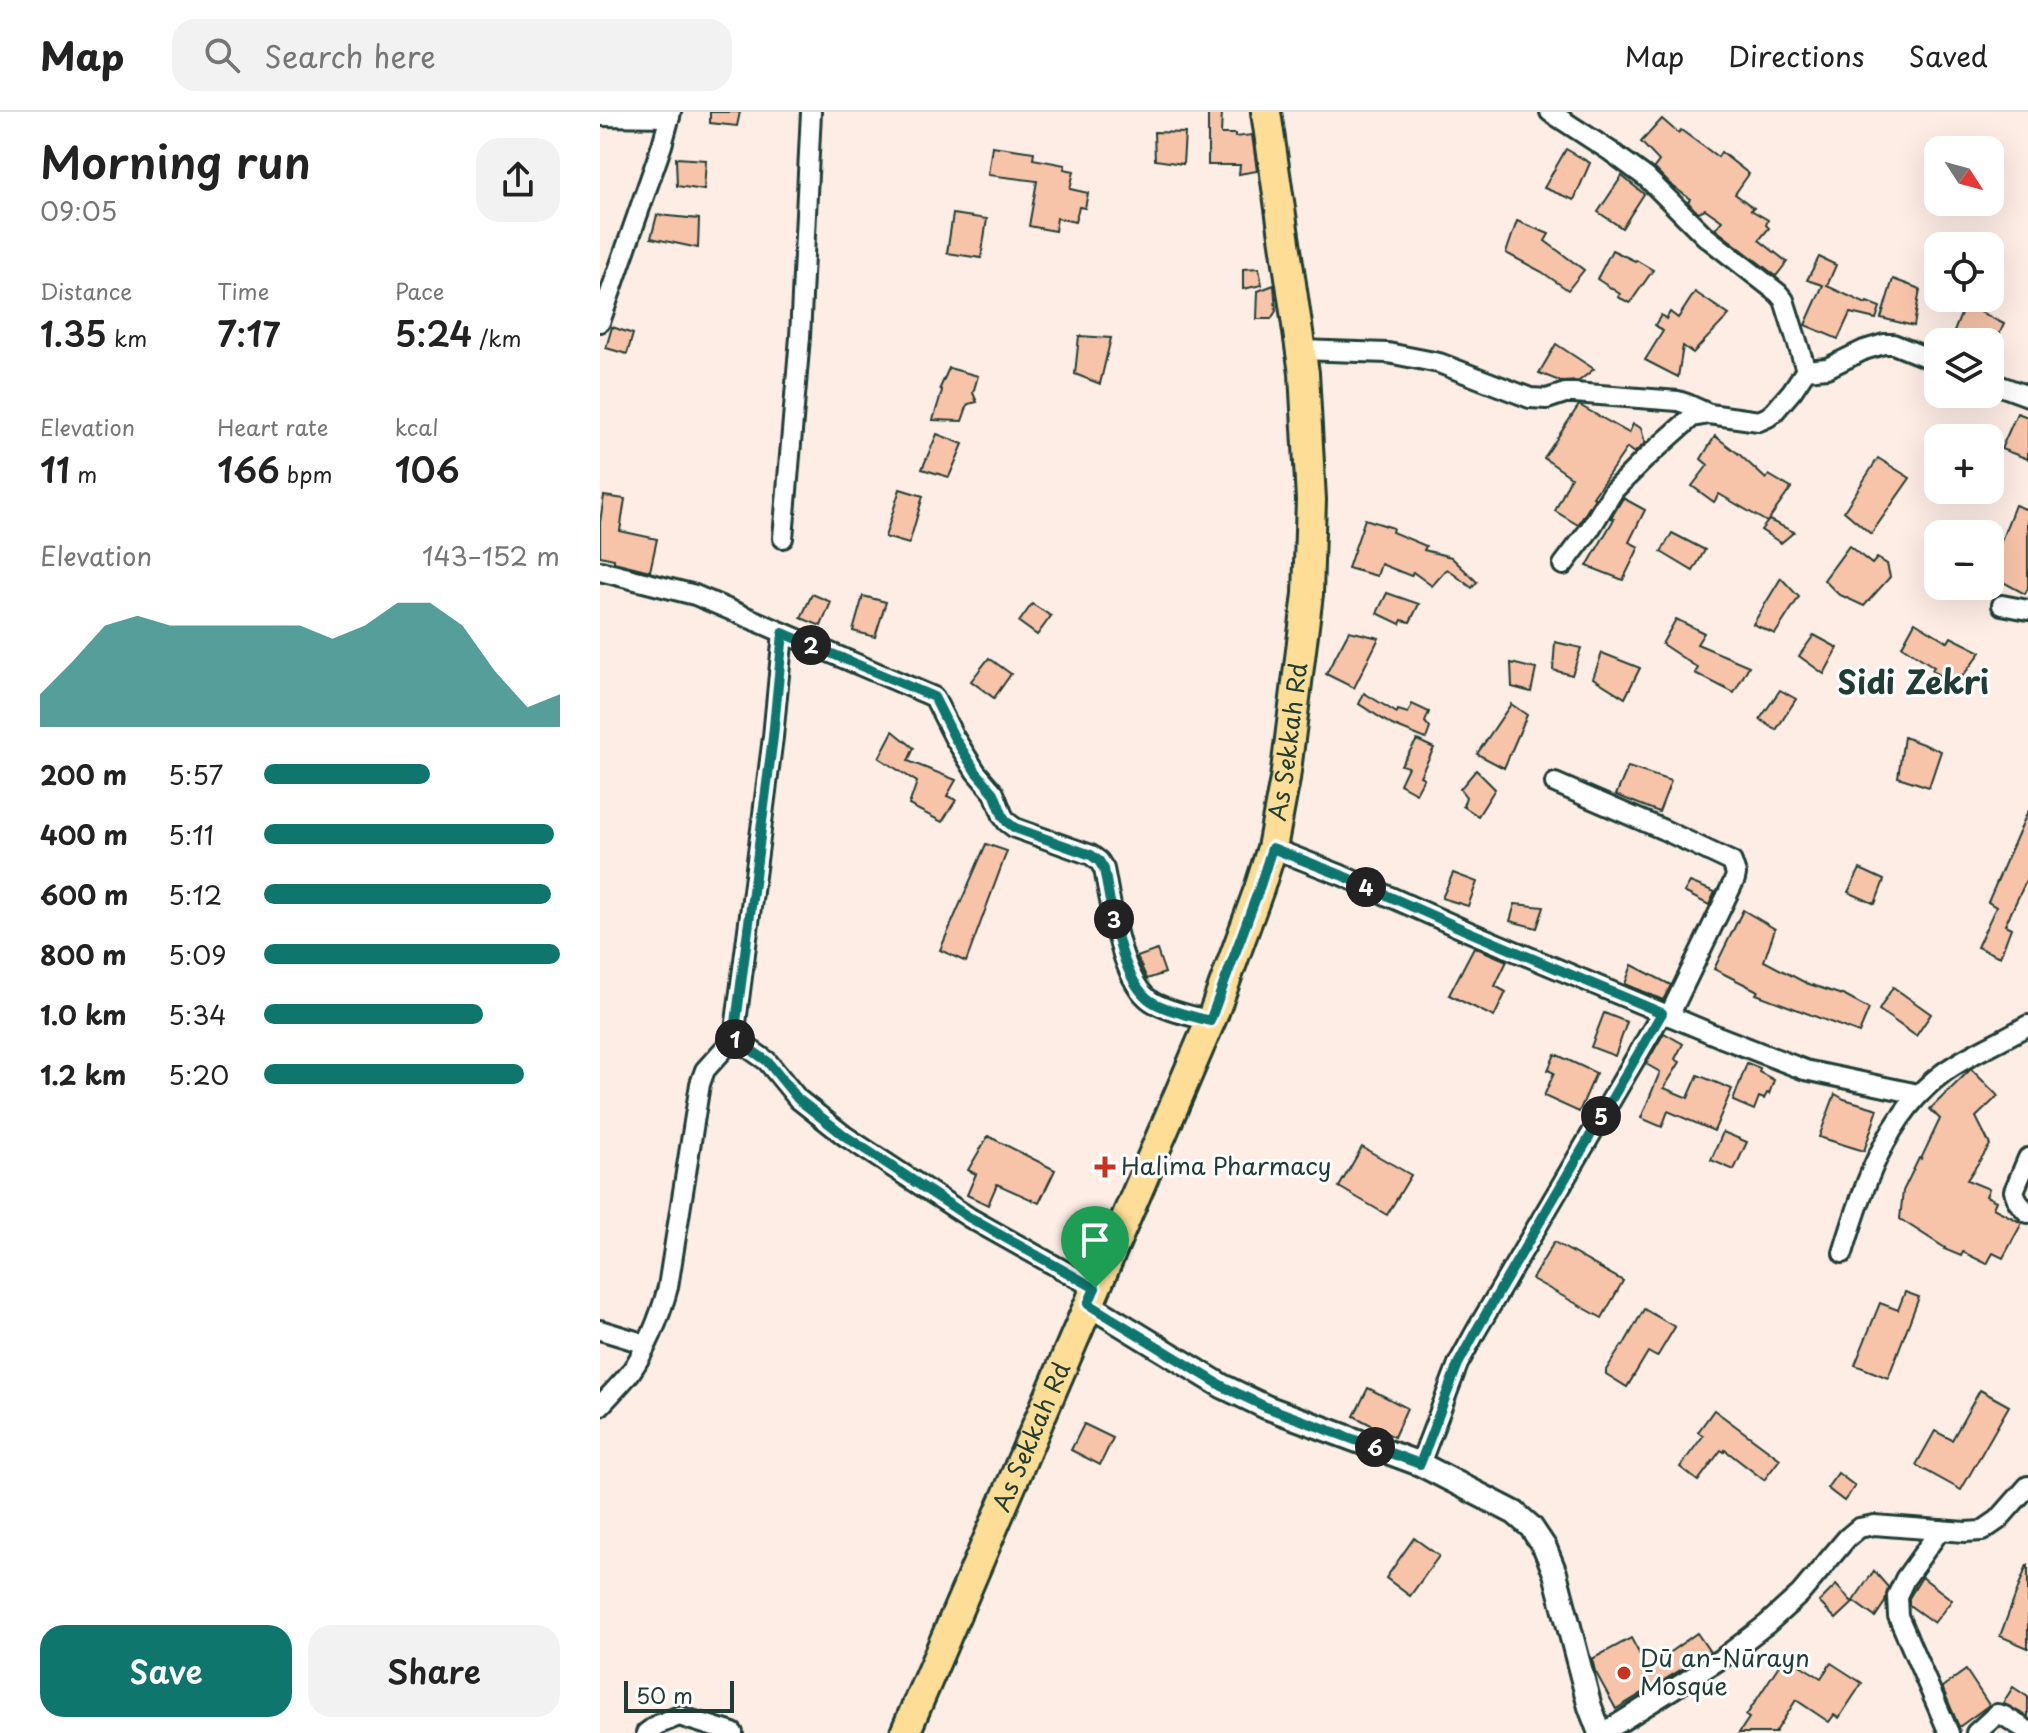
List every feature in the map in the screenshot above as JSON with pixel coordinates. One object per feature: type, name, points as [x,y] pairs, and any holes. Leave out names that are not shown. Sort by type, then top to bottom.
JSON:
[{"type":"main road","name":"As Sekkah Rd","points":[[905,1733],[1210,1021],[1272,848],[1285,779],[1308,594],[1311,500],[1304,373],[1266,112]]},
{"type":"street","points":[[783,538],[800,337],[811,112]]},
{"type":"street","points":[[1550,112],[1647,178],[1705,236],[1778,293],[1784,300],[1806,370]]},
{"type":"street","points":[[600,116],[670,115],[600,322]]},
{"type":"street","points":[[1806,370],[1827,368],[1884,344],[1893,344],[1924,356]]},
{"type":"street","points":[[1300,350],[1388,353],[1439,363],[1530,398],[1547,399],[1574,393],[1678,401],[1709,414]]},
{"type":"street","points":[[1563,565],[1614,490],[1692,417],[1709,414],[1759,421],[1768,417],[1792,391],[1806,370]]},
{"type":"street","points":[[2004,387],[2028,396]]},
{"type":"street","points":[[600,571],[695,595],[934,697],[961,749],[994,793],[1007,822],[1015,828],[1091,855],[1099,861],[1104,869],[1119,942],[1138,990],[1154,1003],[1210,1021]]},
{"type":"street","points":[[2002,605],[2028,610]]},
{"type":"street","points":[[600,1406],[629,1374],[663,1307],[700,1084],[705,1070],[734,1038],[773,737],[783,633]]},
{"type":"street","points":[[1420,1464],[1458,1364],[1665,1014],[1736,874],[1732,862],[1555,783]]},
{"type":"street","points":[[1272,848],[1805,1070],[1918,1094]]},
{"type":"street","points":[[1843,1253],[1855,1211],[1877,1159],[1918,1094],[1964,1059],[2025,1033]]},
{"type":"street","points":[[734,1038],[767,1061],[798,1099],[845,1136],[1092,1296],[1222,1386],[1266,1407],[1420,1464],[1515,1513],[1531,1527],[1545,1548],[1555,1573],[1590,1707],[1601,1733],[1724,1657],[1767,1624],[1800,1594],[1859,1528],[1874,1525],[1982,1531],[1998,1520],[2028,1486]]},
{"type":"street","points":[[2028,1158],[2014,1191],[2018,1202],[2028,1213]]},
{"type":"street","points":[[600,1330],[646,1344]]},
{"type":"street","points":[[1940,1530],[1905,1579],[1897,1596],[1898,1616],[1949,1733]]},
{"type":"street","points":[[1976,1733],[1997,1714],[2028,1731]]},
{"type":"street","points":[[646,1733],[679,1716],[733,1733]]},
{"type":"building","points":[[710,112],[740,112],[737,126],[710,123]]},
{"type":"building","points":[[1208,112],[1222,112],[1221,134],[1235,134],[1235,137],[1252,135],[1257,171],[1239,174],[1240,165],[1208,165]]},
{"type":"building","points":[[1662,119],[1678,133],[1681,130],[1718,157],[1721,152],[1749,174],[1735,194],[1754,208],[1751,210],[1768,220],[1766,225],[1769,228],[1759,240],[1787,262],[1776,276],[1715,229],[1722,221],[1705,209],[1695,210],[1688,202],[1690,199],[1654,168],[1659,161],[1641,142]]},
{"type":"building","points":[[1154,132],[1185,133],[1183,164],[1155,160]]},
{"type":"building","points":[[992,146],[1034,152],[1033,159],[1065,165],[1064,169],[1074,171],[1070,189],[1088,193],[1085,208],[1079,207],[1075,222],[1057,218],[1055,231],[1029,226],[1037,181],[988,175]]},
{"type":"building","points":[[1566,149],[1590,163],[1574,200],[1544,188]]},
{"type":"building","points":[[676,158],[706,160],[704,190],[677,186]]},
{"type":"building","points":[[1622,176],[1644,194],[1622,228],[1598,212]]},
{"type":"building","points":[[953,214],[987,219],[981,258],[947,253]]},
{"type":"building","points":[[657,215],[699,219],[698,248],[651,238]]},
{"type":"building","points":[[1517,221],[1549,234],[1545,241],[1584,270],[1568,290],[1506,253]]},
{"type":"building","points":[[1612,250],[1653,270],[1630,303],[1597,279]]},
{"type":"building","points":[[1819,257],[1836,265],[1827,286],[1880,307],[1876,319],[1850,313],[1838,339],[1805,325],[1823,285],[1807,280]]},
{"type":"building","points":[[1259,268],[1262,285],[1243,289],[1243,269]]},
{"type":"building","points":[[1893,279],[1920,289],[1914,326],[1881,318]]},
{"type":"building","points":[[1274,285],[1276,311],[1271,319],[1257,319],[1258,291]]},
{"type":"building","points":[[1695,292],[1729,315],[1693,353],[1683,346],[1678,377],[1645,360],[1663,331],[1655,325],[1661,315],[1666,319],[1670,312],[1678,318]]},
{"type":"building","points":[[1962,312],[1981,312],[2004,324],[2002,328],[1956,328]]},
{"type":"building","points":[[612,327],[633,334],[627,354],[606,348]]},
{"type":"building","points":[[1079,336],[1111,338],[1100,384],[1075,374]]},
{"type":"building","points":[[1556,344],[1594,369],[1579,381],[1562,382],[1539,373]]},
{"type":"building","points":[[949,368],[978,376],[973,393],[977,402],[968,404],[962,421],[933,420],[942,391],[940,388]]},
{"type":"building","points":[[1579,405],[1629,433],[1633,424],[1641,428],[1645,443],[1634,453],[1627,448],[1578,525],[1555,511],[1571,477],[1544,458]]},
{"type":"building","points":[[2017,413],[2028,417],[2028,459],[2004,450],[2004,442]]},
{"type":"building","points":[[937,434],[963,444],[949,477],[922,469]]},
{"type":"building","points":[[1715,436],[1766,479],[1769,475],[1791,488],[1767,522],[1719,494],[1714,502],[1692,486],[1708,465],[1701,459]]},
{"type":"building","points":[[1878,458],[1910,478],[1871,534],[1844,511]]},
{"type":"building","points":[[900,489],[923,496],[909,544],[885,537]]},
{"type":"building","points":[[604,496],[625,499],[620,531],[657,539],[650,571],[600,556]]},
{"type":"building","points":[[1623,498],[1645,510],[1629,542],[1639,547],[1623,580],[1587,566]]},
{"type":"building","points":[[2015,505],[2028,510],[2028,588],[2025,594],[2004,583],[2004,533]]},
{"type":"building","points":[[1365,519],[1393,528],[1392,532],[1426,546],[1424,550],[1451,557],[1477,582],[1472,588],[1447,569],[1432,586],[1413,572],[1411,576],[1381,564],[1377,576],[1348,568]]},
{"type":"building","points":[[1769,520],[1794,532],[1781,543],[1761,530]]},
{"type":"building","points":[[1672,533],[1705,550],[1693,571],[1661,552]]},
{"type":"building","points":[[1849,546],[1872,564],[1877,558],[1887,564],[1890,577],[1864,606],[1838,594],[1824,580]]},
{"type":"building","points":[[1781,578],[1799,597],[1775,634],[1753,624]]},
{"type":"building","points":[[1387,593],[1419,604],[1410,622],[1402,620],[1400,624],[1377,613]]},
{"type":"building","points":[[812,594],[831,602],[821,626],[801,618]]},
{"type":"building","points":[[863,596],[886,602],[875,637],[853,631]]},
{"type":"building","points":[[1032,604],[1051,616],[1037,635],[1019,622]]},
{"type":"building","points":[[1676,619],[1704,633],[1697,644],[1749,666],[1734,693],[1695,673],[1698,668],[1662,644]]},
{"type":"building","points":[[1915,622],[1948,642],[1951,637],[1981,652],[1954,687],[1932,670],[1934,667],[1902,646]]},
{"type":"building","points":[[1349,631],[1379,638],[1354,688],[1326,674]]},
{"type":"building","points":[[1814,635],[1838,648],[1824,674],[1799,656]]},
{"type":"building","points":[[1555,642],[1581,648],[1572,675],[1553,670]]},
{"type":"building","points":[[1602,653],[1640,668],[1625,698],[1593,678]]},
{"type":"building","points":[[989,658],[1011,674],[994,698],[971,681]]},
{"type":"building","points":[[1511,663],[1536,669],[1531,692],[1512,687]]},
{"type":"building","points":[[1780,690],[1796,699],[1776,730],[1760,719]]},
{"type":"building","points":[[1364,693],[1397,713],[1398,710],[1408,713],[1412,704],[1429,712],[1425,722],[1430,728],[1426,739],[1392,725],[1359,704]]},
{"type":"building","points":[[1511,704],[1527,715],[1504,768],[1477,754]]},
{"type":"building","points":[[893,731],[914,748],[908,761],[956,780],[947,796],[956,800],[942,822],[909,805],[917,782],[879,758]]},
{"type":"building","points":[[1904,737],[1941,751],[1929,787],[1898,777]]},
{"type":"building","points":[[1417,740],[1434,748],[1420,776],[1424,778],[1416,793],[1400,784],[1408,767],[1401,765]]},
{"type":"building","points":[[1628,767],[1671,781],[1659,812],[1616,795]]},
{"type":"building","points":[[1476,770],[1495,789],[1478,816],[1463,806],[1466,797],[1460,789]]},
{"type":"building","points":[[2028,811],[2028,877],[2005,925],[2011,928],[2000,957],[1977,947],[1996,907],[1988,902]]},
{"type":"building","points":[[986,844],[1007,851],[966,962],[940,950]]},
{"type":"building","points":[[1860,869],[1884,880],[1875,904],[1848,892]]},
{"type":"building","points":[[1453,873],[1477,882],[1468,906],[1442,898]]},
{"type":"building","points":[[1690,882],[1715,892],[1709,905],[1684,892]]},
{"type":"building","points":[[1515,904],[1544,907],[1537,928],[1510,921]]},
{"type":"building","points":[[1743,910],[1775,929],[1764,961],[1806,983],[1845,996],[1869,1009],[1859,1033],[1756,994],[1758,991],[1714,969]]},
{"type":"building","points":[[1474,947],[1507,961],[1495,986],[1506,992],[1494,1017],[1449,995]]},
{"type":"building","points":[[1157,950],[1165,973],[1147,979],[1137,957]]},
{"type":"building","points":[[1632,965],[1671,985],[1663,1000],[1625,984]]},
{"type":"building","points":[[1893,987],[1931,1014],[1916,1036],[1879,1010]]},
{"type":"building","points":[[1604,1013],[1627,1022],[1615,1056],[1591,1047]]},
{"type":"building","points":[[1664,1033],[1683,1044],[1675,1059],[1680,1062],[1664,1088],[1688,1098],[1698,1075],[1732,1089],[1714,1131],[1668,1111],[1662,1127],[1641,1118],[1660,1072],[1646,1064]]},
{"type":"building","points":[[1555,1054],[1596,1073],[1579,1112],[1544,1096],[1554,1073],[1548,1070]]},
{"type":"building","points":[[1747,1063],[1760,1068],[1759,1072],[1774,1080],[1769,1094],[1764,1099],[1759,1097],[1754,1110],[1733,1101]]},
{"type":"building","points":[[1971,1069],[1998,1096],[1976,1117],[1990,1145],[1967,1180],[1989,1189],[1986,1196],[1996,1201],[1993,1208],[2022,1223],[2003,1258],[1993,1253],[1987,1264],[1963,1252],[1961,1256],[1944,1249],[1900,1219],[1903,1191],[1940,1119],[1930,1109]]},
{"type":"building","points":[[1835,1094],[1878,1109],[1864,1151],[1819,1137]]},
{"type":"building","points":[[1723,1132],[1747,1142],[1734,1170],[1711,1160]]},
{"type":"building","points":[[988,1136],[1055,1170],[1039,1203],[997,1184],[988,1205],[967,1195],[976,1174],[968,1170]]},
{"type":"building","points":[[1362,1147],[1411,1175],[1387,1215],[1339,1187]]},
{"type":"building","points":[[1554,1242],[1623,1281],[1602,1318],[1532,1279]]},
{"type":"building","points":[[1905,1292],[1919,1297],[1888,1378],[1855,1365],[1880,1303],[1898,1310]]},
{"type":"building","points":[[1644,1309],[1675,1327],[1657,1357],[1648,1352],[1627,1387],[1606,1374],[1606,1370]]},
{"type":"building","points":[[1368,1388],[1407,1408],[1394,1437],[1354,1416]]},
{"type":"building","points":[[1980,1390],[2009,1406],[1961,1490],[1916,1465],[1935,1431],[1952,1440]]},
{"type":"building","points":[[1714,1410],[1780,1459],[1764,1480],[1725,1450],[1721,1450],[1698,1481],[1680,1467],[1703,1436],[1698,1432]]},
{"type":"building","points":[[1084,1424],[1113,1438],[1100,1465],[1071,1450]]},
{"type":"building","points":[[1838,1473],[1855,1486],[1844,1501],[1827,1488]]},
{"type":"building","points":[[1414,1538],[1439,1556],[1410,1596],[1386,1578]]},
{"type":"building","points":[[2028,1565],[2028,1648],[2000,1636]]},
{"type":"building","points":[[1874,1571],[1888,1587],[1885,1602],[1875,1617],[1853,1601]]},
{"type":"building","points":[[1922,1577],[1952,1600],[1934,1623],[1909,1605],[1909,1598]]},
{"type":"building","points":[[1836,1585],[1853,1603],[1836,1619],[1819,1602]]},
{"type":"building","name":"Ḏū an-Nūrayn Mosque","points":[[1697,1633],[1710,1652],[1616,1709],[1595,1671],[1592,1659],[1631,1638],[1647,1668]]},
{"type":"building","points":[[1785,1656],[1821,1678],[1831,1663],[1862,1683],[1839,1718],[1834,1715],[1829,1722],[1796,1700],[1775,1733],[1739,1733],[1749,1718],[1746,1716]]},
{"type":"building","points":[[1966,1670],[1989,1705],[1959,1727],[1942,1687]]},
{"type":"building","points":[[2013,1687],[2028,1697],[2028,1717],[2003,1703]]},
{"type":"place","name":"Halima Pharmacy","points":[[1105,1167]]},
{"type":"place","name":"Ḏū an-Nūrayn Mosque","points":[[1624,1673]]},
{"type":"district","name":"Sidi Zekri","points":[[1913,683]]},
{"type":"route","points":[[783,633],[934,697],[954,737],[976,772],[994,793],[1007,822],[1015,828],[1091,855],[1099,861],[1104,869],[1119,942],[1131,975],[1138,990],[1154,1003],[1210,1021],[1272,848],[1662,1013],[1458,1364],[1420,1464],[1266,1407],[1222,1386],[1088,1304],[1095,1288],[970,1218],[845,1136],[798,1099],[767,1061],[734,1038],[773,737],[783,633]]}]
